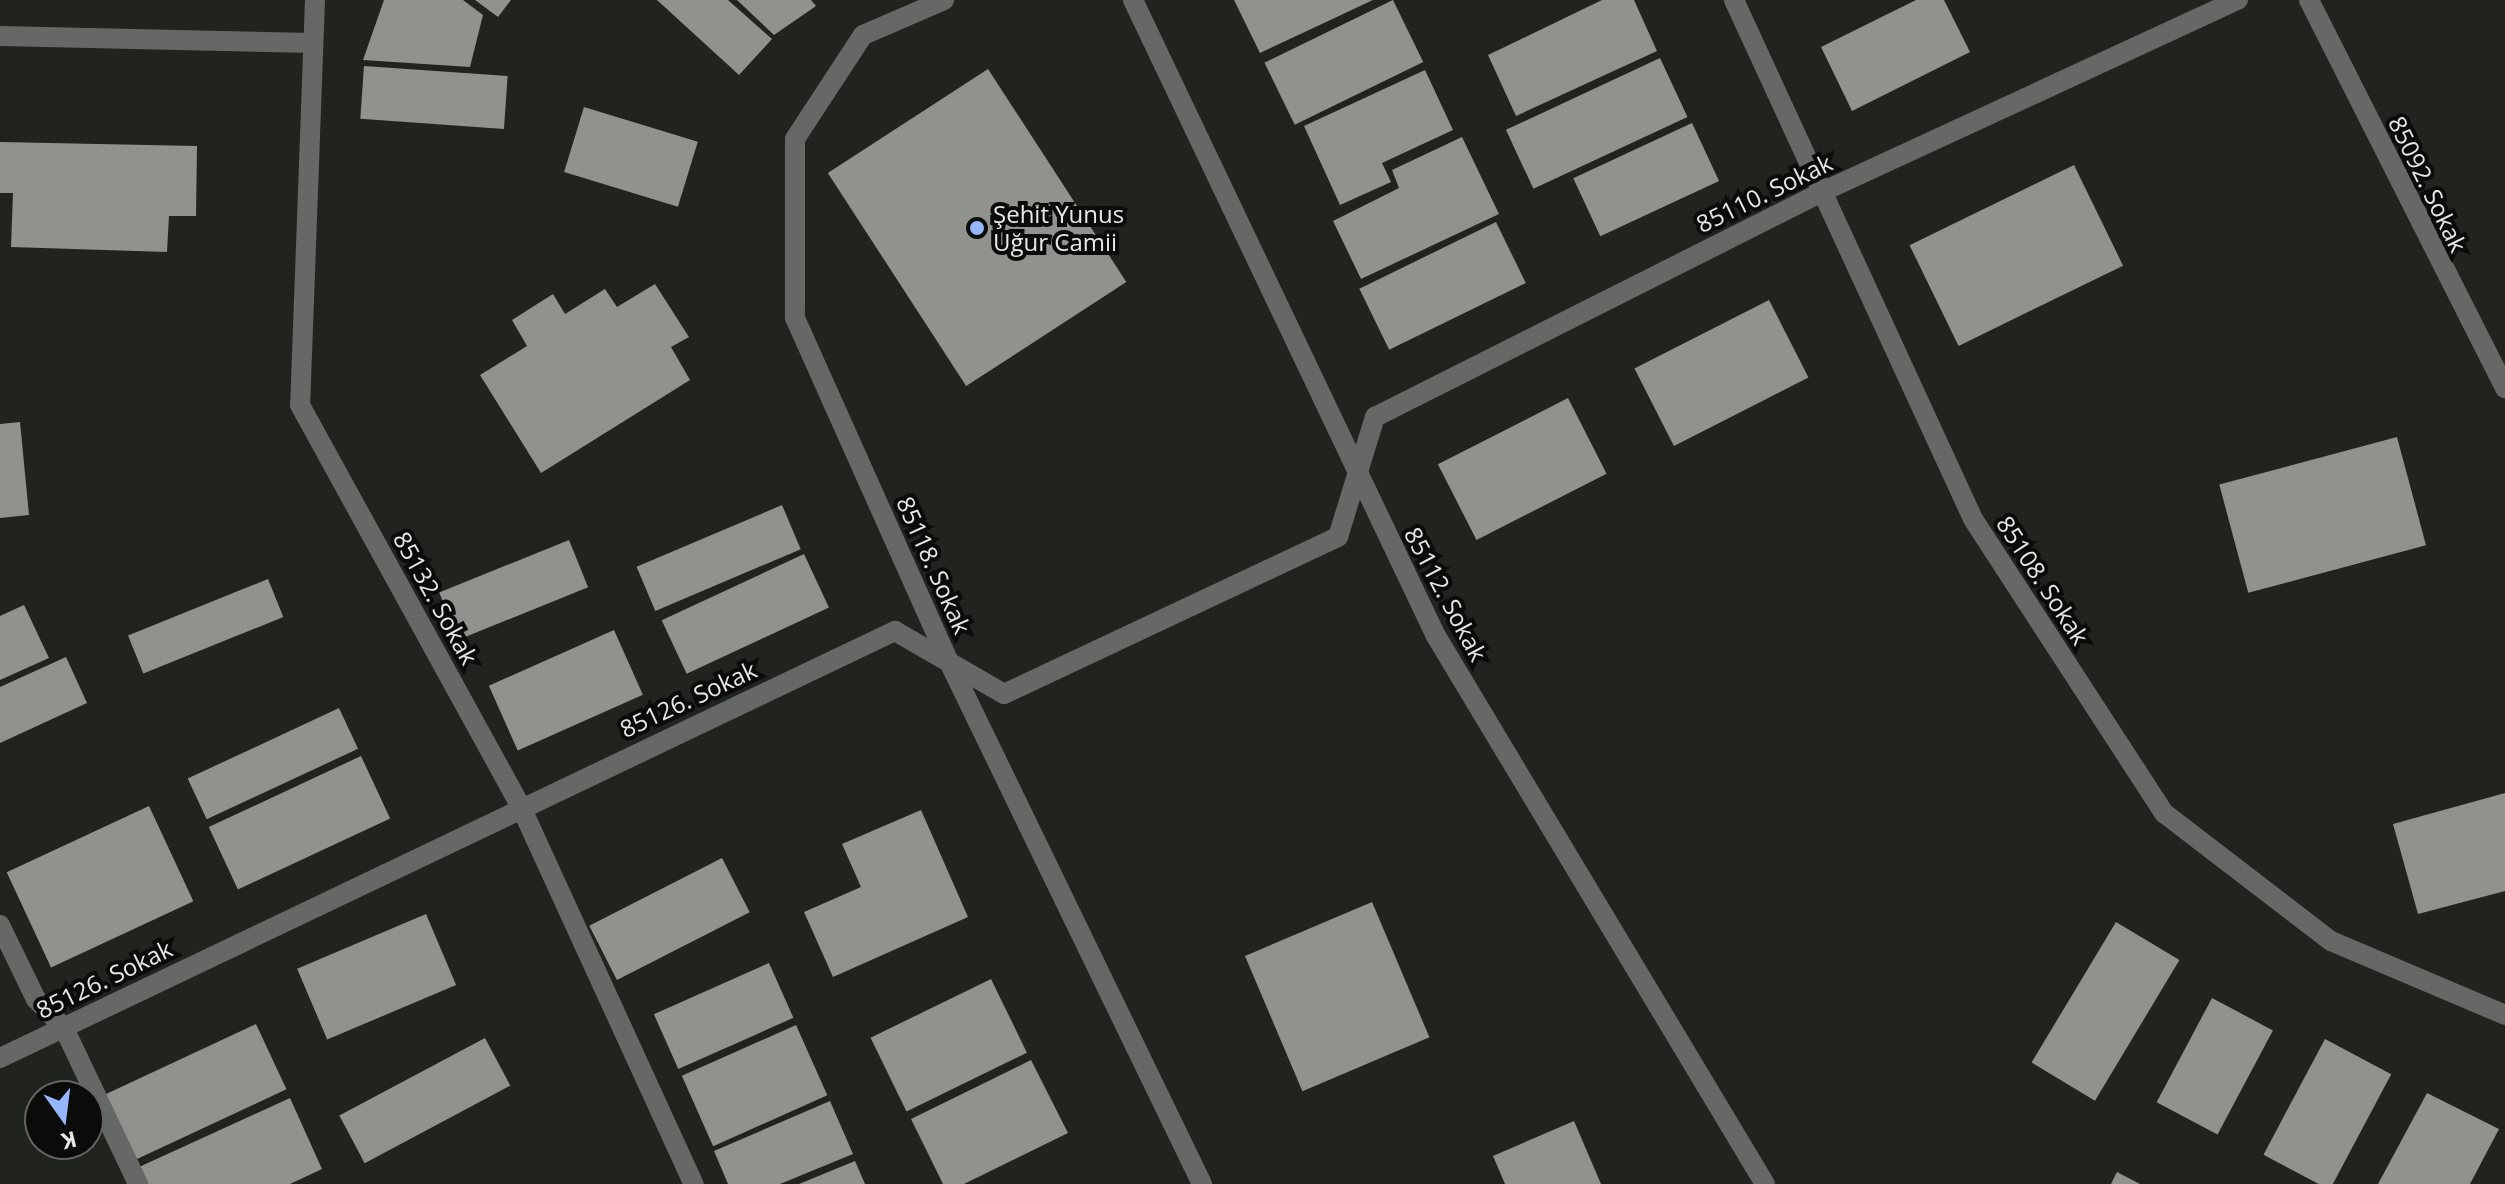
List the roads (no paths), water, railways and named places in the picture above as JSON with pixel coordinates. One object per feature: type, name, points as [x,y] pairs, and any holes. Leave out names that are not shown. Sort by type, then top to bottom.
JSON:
[{"type":"street","name":"85132. Sokak","points":[[315,0],[300,405],[521,807],[694,1184]]},
{"type":"street","name":"85118. Sokak","points":[[944,0],[863,35],[795,139],[795,318],[949,662],[1202,1184]]},
{"type":"street","name":"85112. Sokak","points":[[1133,0],[1355,476],[1436,636],[1765,1184]]},
{"type":"street","name":"85108. Sokak","points":[[1734,0],[1973,519],[2164,813],[2331,941],[2505,1015]]},
{"type":"street","name":"85110. Sokak","points":[[1355,476],[1375,417],[1824,191],[2238,0]]},
{"type":"street","name":"85092. Sokak","points":[[2309,0],[2505,388]]},
{"type":"street","points":[[0,36],[312,43]]},
{"type":"street","name":"85126. Sokak","points":[[0,1058],[895,631],[1004,694],[1338,537],[1355,476]]},
{"type":"street","points":[[0,925],[36,999],[64,1028],[138,1184]]},
{"type":"place","name":"Şehit Yunus Uğur Camii","points":[[977,228]]}]
